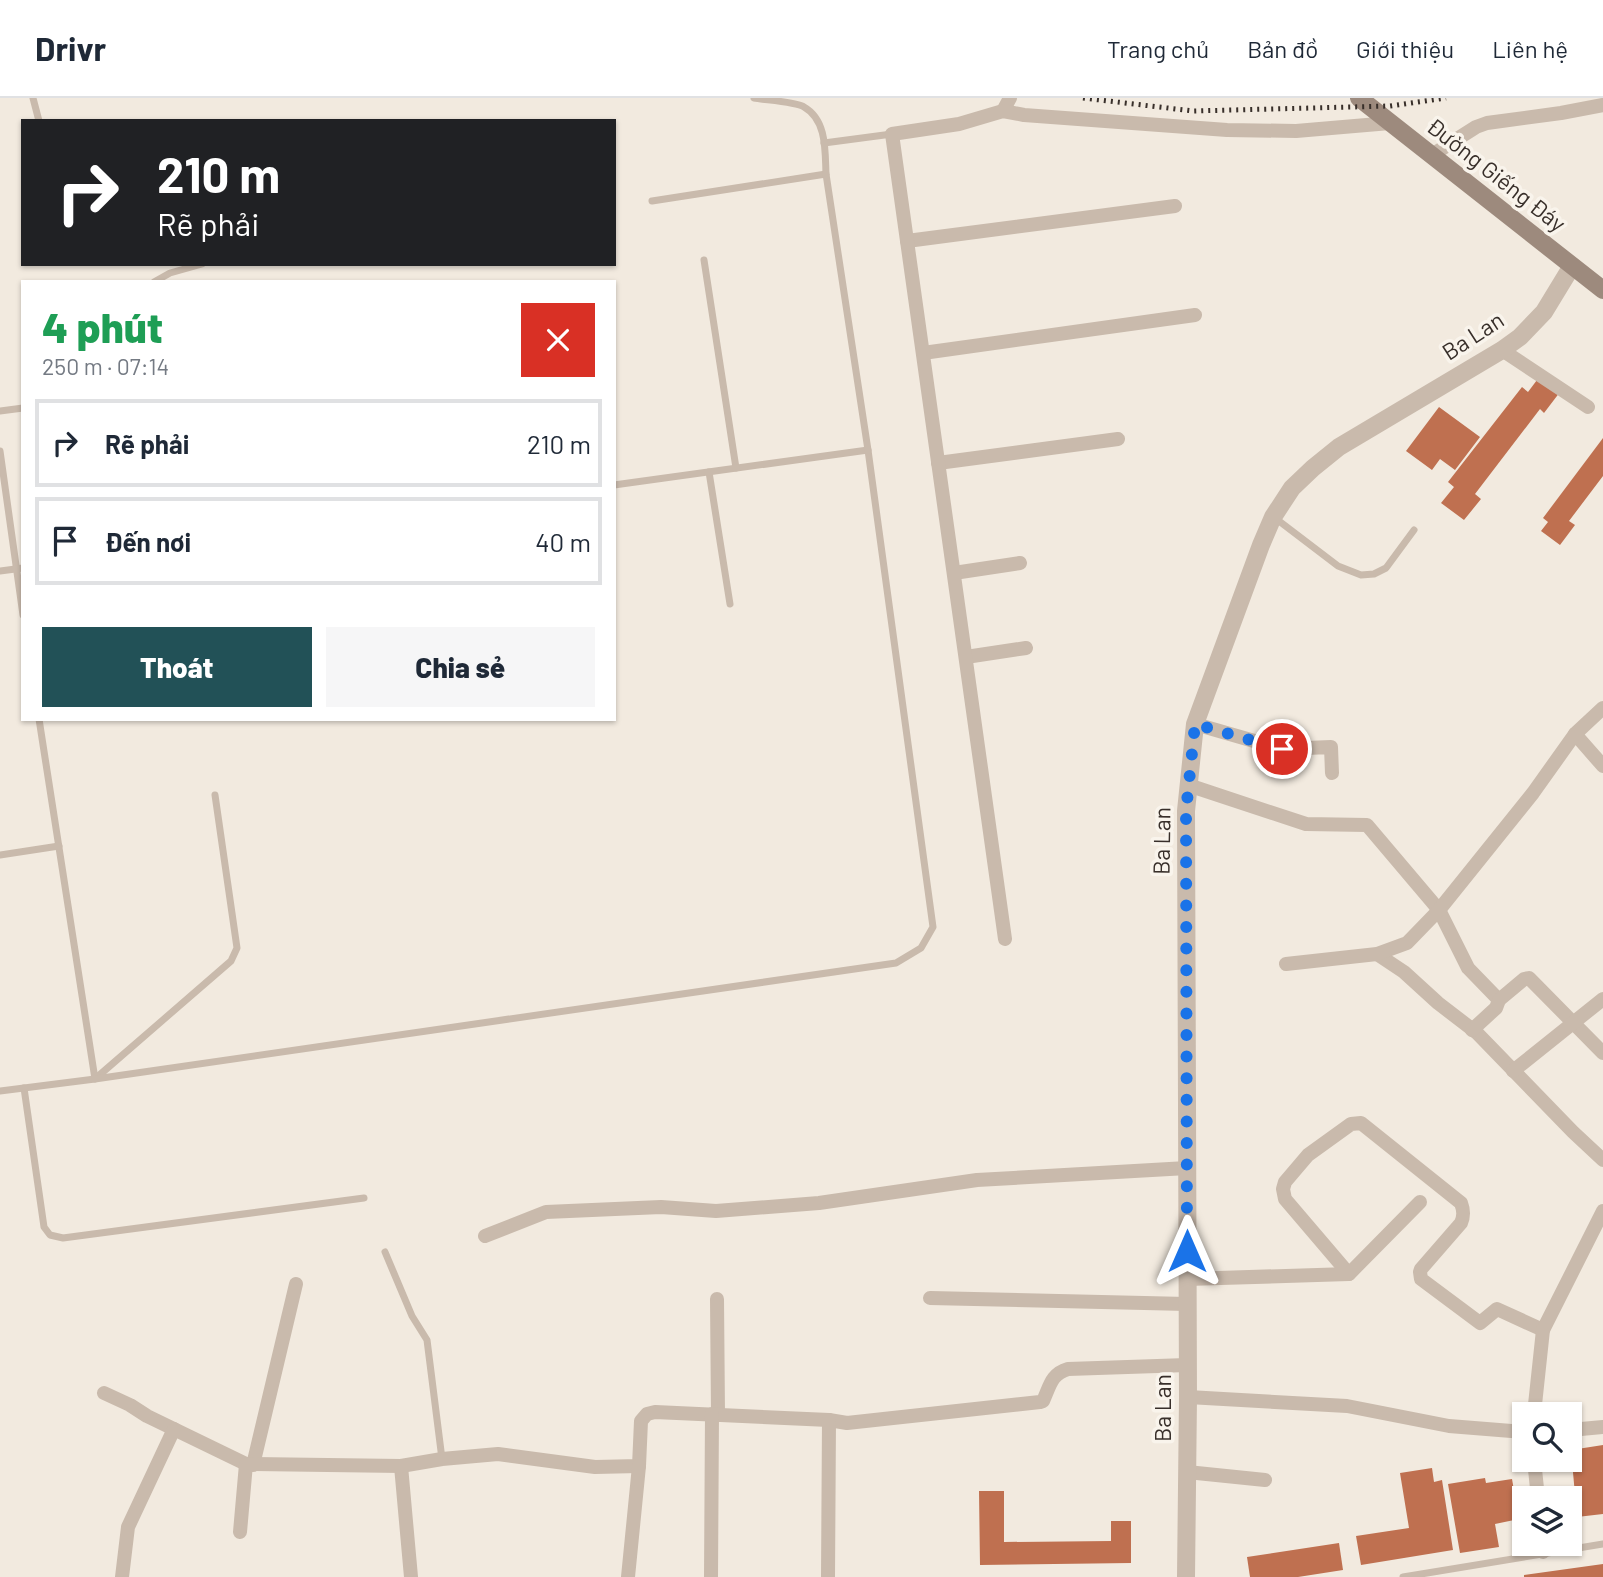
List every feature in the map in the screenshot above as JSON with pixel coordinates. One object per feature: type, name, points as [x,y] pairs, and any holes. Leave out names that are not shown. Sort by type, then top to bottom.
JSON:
[{"type":"main road","name":"Đường Giếng Đáy","points":[[1359,98],[1603,290]]},
{"type":"street","points":[[1005,939],[892,134],[959,124],[1006,104],[1024,116],[1227,130],[1296,131],[1390,123]]},
{"type":"street","points":[[1432,155],[1487,123],[1603,105]]},
{"type":"street","points":[[907,241],[1175,206]]},
{"type":"street","name":"Ba Lan","points":[[1186,1577],[1186,811],[1195,724],[1261,545],[1273,517],[1292,488],[1339,447],[1520,337],[1544,312],[1572,266]]},
{"type":"street","points":[[923,354],[1195,315]]},
{"type":"street","points":[[1502,349],[1588,407]]},
{"type":"street","points":[[938,463],[1118,439]]},
{"type":"street","points":[[954,573],[1020,563]]},
{"type":"street","points":[[965,657],[1026,648]]},
{"type":"street","points":[[1286,964],[1377,954],[1407,943],[1439,910],[1533,793],[1576,734],[1603,708]]},
{"type":"street","points":[[1195,724],[1282,749],[1331,747],[1332,773]]},
{"type":"street","points":[[1576,734],[1603,766]]},
{"type":"street","points":[[1188,785],[1306,824],[1367,825],[1439,910],[1468,968],[1499,1000]]},
{"type":"street","points":[[1377,954],[1404,972],[1472,1030],[1603,1160]]},
{"type":"street","points":[[1472,1030],[1496,1008],[1499,1000],[1524,979],[1530,978],[1603,1053]]},
{"type":"street","points":[[1513,1071],[1603,999]]},
{"type":"street","points":[[1349,1274],[1285,1199],[1283,1189],[1289,1177],[1308,1155],[1351,1124],[1361,1123],[1461,1203],[1461,1223],[1421,1269],[1421,1279],[1480,1323],[1497,1309],[1543,1330]]},
{"type":"street","points":[[485,1236],[546,1212],[661,1207],[716,1211],[819,1203],[977,1180],[1187,1168]]},
{"type":"street","points":[[1187,1279],[1349,1274],[1420,1202]]},
{"type":"street","points":[[1535,1402],[1543,1330],[1603,1212]]},
{"type":"street","points":[[240,1532],[244,1480],[296,1284]]},
{"type":"street","points":[[930,1298],[1187,1304]]},
{"type":"street","points":[[710,1577],[717,1299]]},
{"type":"street","points":[[628,1577],[641,1421],[647,1414],[715,1414],[847,1423],[1039,1402],[1043,1401],[1054,1377],[1068,1369],[1187,1366]]},
{"type":"street","points":[[104,1393],[250,1465],[401,1466],[498,1454],[595,1467],[639,1466]]},
{"type":"street","points":[[1188,1397],[1347,1406],[1449,1426],[1512,1431]]},
{"type":"street","points":[[828,1577],[829,1420]]},
{"type":"street","points":[[1582,1429],[1603,1427]]},
{"type":"street","points":[[121,1577],[128,1527],[174,1429]]},
{"type":"street","points":[[401,1466],[411,1577]]},
{"type":"street","points":[[1187,1472],[1265,1480]]},
{"type":"lane","points":[[33,98],[38,119]]},
{"type":"lane","points":[[0,1091],[896,963],[921,948],[933,927],[868,450],[826,174],[824,143],[819,121],[803,106],[754,98]]},
{"type":"lane","points":[[824,143],[892,134]]},
{"type":"lane","points":[[652,201],[826,174]]},
{"type":"lane","points":[[704,261],[736,468]]},
{"type":"lane","points":[[158,280],[193,266]]},
{"type":"lane","points":[[0,411],[21,408]]},
{"type":"lane","points":[[616,485],[868,450]]},
{"type":"lane","points":[[0,451],[21,592]]},
{"type":"lane","points":[[709,472],[730,604]]},
{"type":"lane","points":[[1273,517],[1338,566],[1361,575],[1374,574],[1386,568],[1414,530]]},
{"type":"lane","points":[[0,571],[19,568]]},
{"type":"lane","points":[[39,721],[95,1079]]},
{"type":"lane","points":[[95,1079],[231,961],[237,948],[215,795]]},
{"type":"lane","points":[[0,855],[59,846]]},
{"type":"lane","points":[[24,1088],[44,1227],[50,1235],[63,1238],[364,1198]]},
{"type":"lane","points":[[385,1252],[412,1316],[427,1340],[442,1459]]},
{"type":"lane","points":[[1582,1545],[1603,1544]]},
{"type":"lane","points":[[1403,1577],[1512,1554]]},
{"type":"building","points":[[1540,376],[1560,392],[1544,413],[1540,409],[1475,494],[1481,499],[1464,520],[1441,503],[1454,487],[1448,482],[1522,387],[1528,392]]},
{"type":"building","points":[[1439,407],[1480,437],[1455,470],[1440,459],[1432,470],[1406,451]]},
{"type":"building","points":[[1603,438],[1603,476],[1569,521],[1575,525],[1560,545],[1541,531],[1548,522],[1543,518]]},
{"type":"building","points":[[1603,1445],[1603,1514],[1582,1516],[1582,1486],[1574,1486],[1573,1472],[1582,1472],[1582,1448]]},
{"type":"building","points":[[1432,1468],[1434,1482],[1442,1480],[1453,1550],[1361,1565],[1356,1536],[1409,1528],[1400,1473]]},
{"type":"building","points":[[1485,1478],[1486,1483],[1512,1479],[1512,1520],[1495,1524],[1499,1547],[1460,1553],[1448,1484]]},
{"type":"building","points":[[979,1491],[1004,1491],[1004,1542],[1111,1541],[1111,1521],[1131,1521],[1131,1563],[980,1565]]},
{"type":"building","points":[[1339,1543],[1343,1570],[1298,1577],[1250,1577],[1247,1557]]},
{"type":"building","points":[[1603,1564],[1603,1577],[1524,1577],[1524,1575]]},
{"type":"railway","points":[[1083,98],[1193,111],[1390,106],[1446,98]]},
{"type":"route","points":[[1187,1251],[1186,811],[1195,724],[1282,749]]}]
